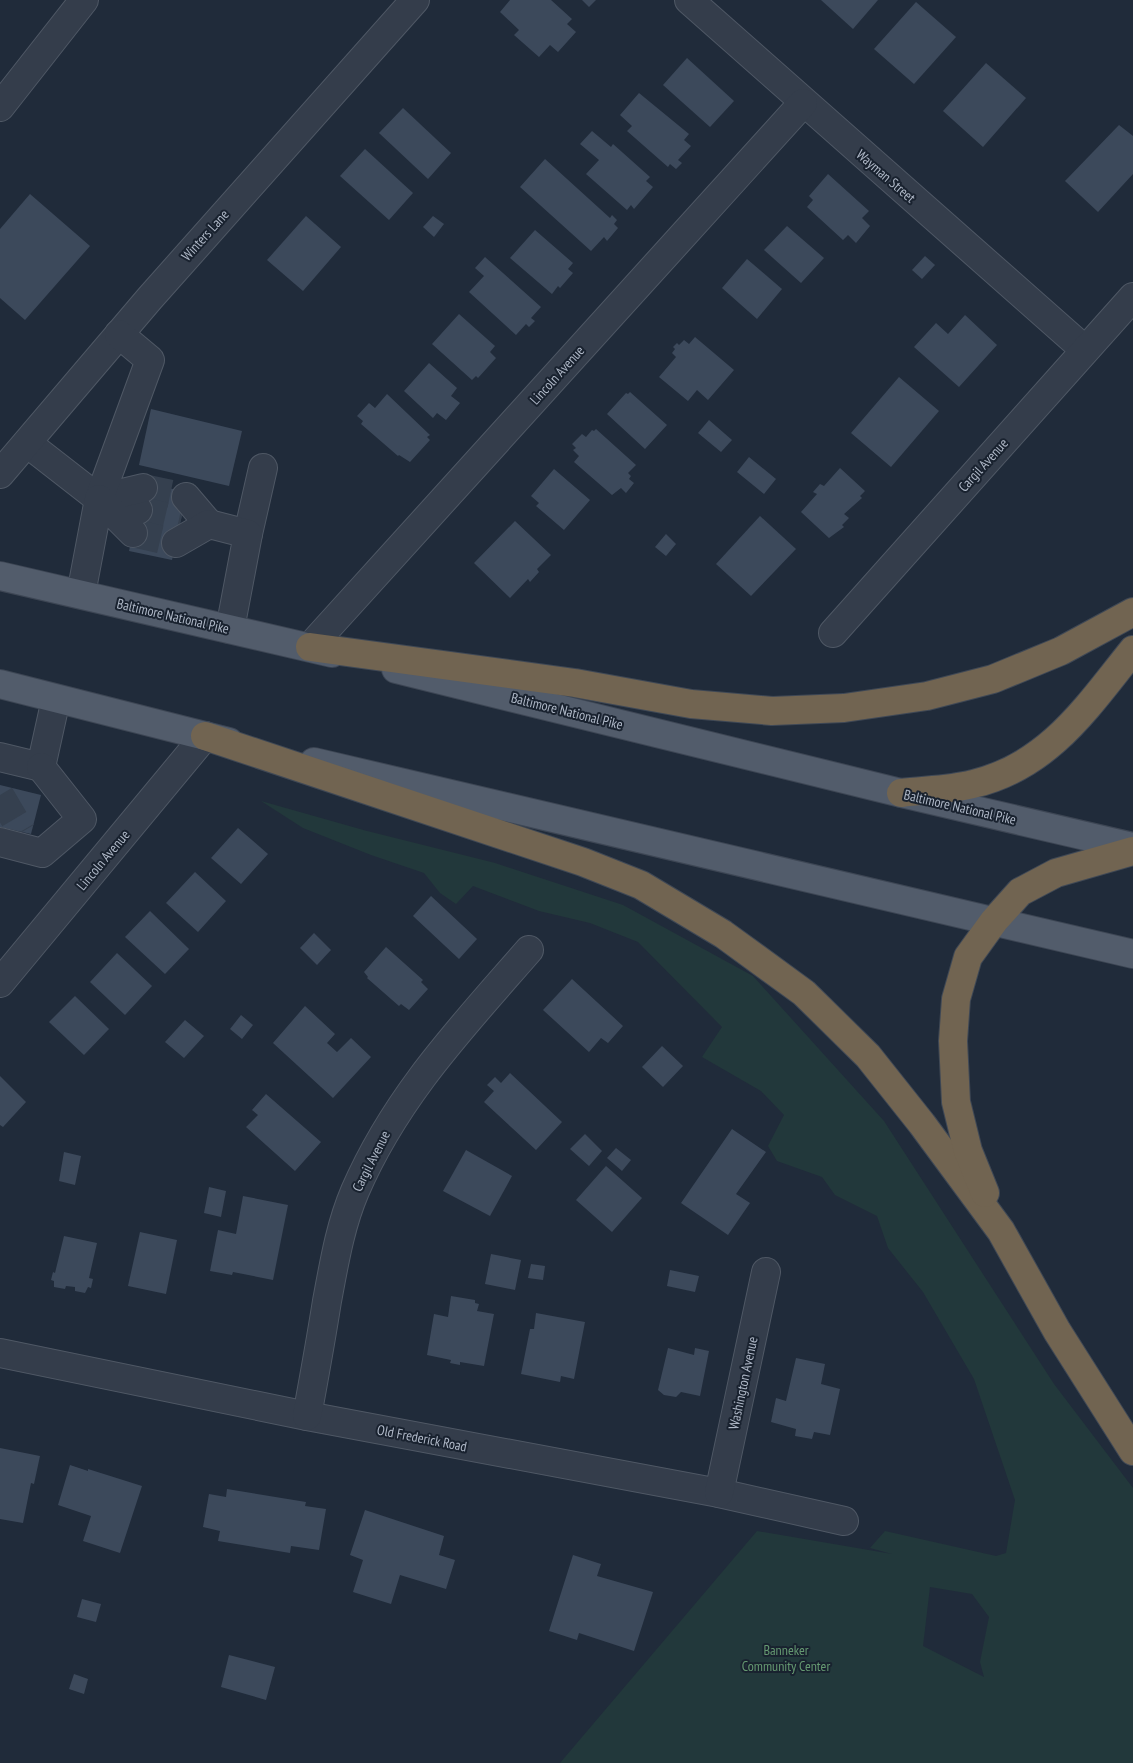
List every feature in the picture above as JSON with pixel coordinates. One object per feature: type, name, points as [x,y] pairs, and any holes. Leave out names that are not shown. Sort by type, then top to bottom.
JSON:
[{"type":"highway","points":[[310,647],[575,683],[692,704],[772,711],[844,708],[928,696],[994,679],[1061,650],[1133,612]]},
{"type":"highway","points":[[901,793],[973,784],[1013,770],[1046,750],[1070,728],[1133,650]]},
{"type":"highway","points":[[205,736],[583,862],[641,885],[723,934],[804,993],[868,1056],[922,1124],[1001,1232],[1057,1331],[1133,1451]]},
{"type":"highway","points":[[1001,1232],[968,1151],[956,1102],[952,1042],[956,999],[968,958],[994,921],[1020,892],[1056,873],[1133,849]]},
{"type":"main road","name":"Baltimore National Pike","points":[[0,576],[310,647],[1133,849]]},
{"type":"main road","points":[[0,684],[205,736],[1133,954]]},
{"type":"street","points":[[0,107],[84,0]]},
{"type":"street","name":"Winters Lane","points":[[0,474],[119,334],[415,0]]},
{"type":"street","name":"Wayman Street","points":[[689,0],[803,103],[1085,350]]},
{"type":"street","name":"Lincoln Avenue","points":[[310,647],[803,103]]},
{"type":"street","name":"Cargil Avenue","points":[[834,633],[1133,297]]},
{"type":"street","points":[[81,594],[99,499],[150,360],[119,334]]},
{"type":"street","points":[[26,443],[99,499],[138,510],[99,499]]},
{"type":"street","points":[[230,629],[263,468]]},
{"type":"street","points":[[209,524],[181,520],[209,524],[248,534]]},
{"type":"street","points":[[41,767],[56,699]]},
{"type":"street","name":"Lincoln Avenue","points":[[0,983],[205,736]]},
{"type":"street","points":[[0,757],[41,767],[82,819],[42,854],[18,842]]},
{"type":"street","name":"Cargil Avenue","points":[[307,1416],[338,1243],[354,1192],[378,1143],[407,1096],[444,1048],[529,950]]},
{"type":"street","name":"Washington Avenue","points":[[719,1493],[766,1272]]},
{"type":"street","name":"Old Frederick Road","points":[[0,1353],[307,1416],[719,1493],[844,1522]]},
{"type":"green space","name":"Banneker Community Center","points":[[261,801],[367,831],[495,863],[623,905],[753,976],[884,1121],[1054,1384],[1133,1488],[1133,1763],[560,1763],[757,1531],[892,1554],[870,1548],[885,1531],[996,1556],[1006,1553],[1015,1500],[974,1379],[923,1292],[888,1248],[877,1216],[835,1195],[822,1177],[777,1161],[768,1146],[784,1115],[761,1091],[702,1057],[722,1027],[638,942],[590,923],[539,911],[473,886],[456,904],[440,893],[424,873],[371,855],[303,828]],"holes":[[[930,1587],[972,1594],[989,1617],[980,1662],[984,1677],[923,1646]]]},
{"type":"building","points":[[510,0],[551,0],[572,19],[567,24],[576,32],[558,52],[550,45],[539,57],[514,35],[519,30],[500,12]]},
{"type":"building","points":[[582,0],[596,0],[589,7]]},
{"type":"building","points":[[821,0],[878,0],[853,29]]},
{"type":"building","points":[[916,2],[956,37],[914,84],[874,49]]},
{"type":"building","points":[[687,58],[734,101],[710,127],[663,85]]},
{"type":"building","points":[[986,63],[1026,98],[983,147],[943,111]]},
{"type":"building","points":[[639,93],[689,134],[684,140],[691,146],[678,160],[682,163],[676,169],[670,164],[668,167],[627,131],[632,126],[620,115]]},
{"type":"building","points":[[403,108],[451,153],[428,179],[379,133]]},
{"type":"building","points":[[1119,125],[1133,136],[1133,174],[1098,212],[1065,181]]},
{"type":"building","points":[[592,131],[611,147],[613,144],[650,177],[646,181],[653,187],[634,209],[631,205],[627,210],[586,174],[599,160],[580,144]]},
{"type":"building","points":[[365,149],[413,193],[389,220],[340,176]]},
{"type":"building","points":[[545,159],[610,218],[612,215],[617,220],[614,224],[618,228],[607,241],[604,237],[591,251],[520,187]]},
{"type":"building","points":[[828,174],[869,211],[862,218],[870,226],[856,243],[848,235],[843,240],[807,207],[813,200],[809,196]]},
{"type":"building","points":[[30,194],[90,246],[25,320],[0,298],[0,229]]},
{"type":"building","points":[[306,216],[341,247],[303,291],[267,260]]},
{"type":"building","points":[[433,216],[444,224],[434,237],[423,227]]},
{"type":"building","points":[[787,226],[824,258],[801,283],[764,250]]},
{"type":"building","points":[[535,230],[573,263],[568,269],[573,273],[552,294],[510,258]]},
{"type":"building","points":[[925,256],[935,265],[922,279],[912,270]]},
{"type":"building","points":[[485,257],[541,307],[531,318],[535,321],[529,327],[526,324],[516,335],[469,292],[484,276],[475,268]]},
{"type":"building","points":[[747,259],[782,289],[757,319],[722,288]]},
{"type":"building","points":[[459,314],[495,346],[490,352],[496,358],[478,378],[476,376],[472,380],[432,344]]},
{"type":"building","points":[[965,315],[997,345],[959,387],[914,347],[936,323],[948,334]]},
{"type":"building","points":[[695,337],[734,370],[708,400],[697,390],[688,401],[659,377],[676,357],[672,353],[675,349],[673,347],[677,343],[679,345],[684,340],[689,344]]},
{"type":"building","points":[[429,363],[457,388],[451,396],[460,403],[446,420],[437,413],[433,418],[404,391]]},
{"type":"building","points":[[899,377],[939,411],[891,467],[851,433]]},
{"type":"building","points":[[630,392],[667,425],[645,449],[607,414],[626,393]]},
{"type":"building","points":[[387,394],[430,435],[427,437],[430,440],[410,462],[398,456],[361,424],[363,421],[357,416],[369,403],[375,408]]},
{"type":"building","points":[[151,409],[242,431],[229,486],[139,465]]},
{"type":"building","points":[[709,420],[732,440],[721,452],[698,433]]},
{"type":"building","points":[[596,429],[636,465],[628,473],[631,476],[629,479],[634,483],[626,493],[621,488],[612,495],[574,462],[579,456],[573,450],[576,448],[572,444],[582,434],[586,437],[592,430]]},
{"type":"building","points":[[749,457],[776,479],[764,494],[737,472]]},
{"type":"building","points":[[840,468],[865,491],[860,496],[862,498],[844,514],[849,518],[842,525],[844,527],[829,538],[801,512],[817,494],[813,492],[820,484],[824,486]]},
{"type":"building","points":[[554,469],[590,500],[564,530],[536,506],[539,503],[531,496]]},
{"type":"building","points":[[144,483],[187,492],[172,560],[129,551]]},
{"type":"building","points":[[760,516],[796,549],[751,596],[716,564]]},
{"type":"building","points":[[515,521],[551,555],[537,569],[539,572],[530,582],[528,579],[510,598],[474,563]]},
{"type":"building","points":[[666,534],[676,544],[666,556],[655,547]]},
{"type":"building","points":[[0,785],[41,795],[31,834],[0,827]]},
{"type":"building","points":[[238,828],[268,854],[241,884],[211,858]]},
{"type":"building","points":[[195,872],[226,901],[198,932],[166,903]]},
{"type":"building","points":[[431,896],[477,939],[459,959],[413,916]]},
{"type":"building","points":[[150,911],[189,949],[165,974],[125,937]]},
{"type":"building","points":[[314,933],[331,950],[317,965],[300,948]]},
{"type":"building","points":[[386,947],[423,980],[421,982],[428,989],[409,1010],[401,1004],[399,1006],[367,978],[364,972]]},
{"type":"building","points":[[117,953],[152,986],[125,1015],[90,982]]},
{"type":"building","points":[[572,979],[623,1026],[608,1043],[601,1038],[589,1052],[543,1010]]},
{"type":"building","points":[[75,996],[109,1029],[84,1055],[49,1022]]},
{"type":"building","points":[[305,1006],[335,1034],[327,1043],[337,1052],[351,1038],[371,1057],[333,1098],[273,1043]]},
{"type":"building","points":[[241,1015],[253,1025],[242,1039],[230,1029]]},
{"type":"building","points":[[185,1020],[204,1036],[184,1058],[165,1042]]},
{"type":"building","points":[[662,1046],[683,1066],[663,1087],[642,1067]]},
{"type":"building","points":[[510,1073],[562,1122],[536,1150],[484,1102],[494,1091],[487,1085],[495,1077],[501,1083]]},
{"type":"building","points":[[0,1076],[26,1102],[3,1127],[0,1125]]},
{"type":"building","points":[[266,1094],[321,1142],[295,1171],[246,1127],[258,1115],[252,1110]]},
{"type":"building","points":[[732,1129],[766,1152],[736,1194],[750,1203],[728,1235],[681,1203]]},
{"type":"building","points":[[585,1134],[602,1151],[589,1166],[570,1149]]},
{"type":"building","points":[[616,1148],[631,1160],[622,1171],[607,1158]]},
{"type":"building","points":[[466,1150],[512,1176],[490,1216],[443,1191]]},
{"type":"building","points":[[64,1152],[81,1156],[75,1185],[59,1181]]},
{"type":"building","points":[[606,1166],[642,1198],[612,1232],[576,1200]]},
{"type":"building","points":[[209,1187],[226,1191],[221,1217],[204,1213]]},
{"type":"building","points":[[243,1196],[288,1205],[273,1280],[233,1272],[232,1275],[210,1271],[218,1230],[236,1234]]},
{"type":"building","points":[[140,1232],[177,1240],[166,1294],[128,1286]]},
{"type":"building","points":[[64,1236],[97,1243],[89,1278],[93,1279],[91,1288],[88,1287],[85,1293],[75,1291],[75,1287],[66,1286],[65,1289],[54,1287],[54,1281],[51,1280],[53,1272],[55,1273]]},
{"type":"building","points":[[491,1254],[521,1260],[515,1290],[485,1284]]},
{"type":"building","points":[[531,1264],[545,1266],[543,1280],[528,1278]]},
{"type":"building","points":[[670,1270],[699,1276],[695,1292],[667,1286]]},
{"type":"building","points":[[451,1296],[475,1300],[475,1303],[479,1304],[477,1311],[494,1314],[484,1366],[460,1362],[460,1365],[450,1363],[451,1360],[427,1355],[434,1314],[448,1317]]},
{"type":"building","points":[[536,1313],[585,1322],[574,1379],[561,1376],[560,1382],[521,1374],[530,1329],[534,1329]]},
{"type":"building","points":[[668,1348],[694,1355],[695,1348],[709,1351],[700,1396],[681,1392],[676,1397],[664,1395],[658,1390]]},
{"type":"building","points":[[796,1358],[825,1364],[821,1384],[840,1389],[830,1435],[814,1432],[812,1439],[795,1436],[796,1429],[771,1422],[776,1398],[786,1401]]},
{"type":"building","points":[[0,1448],[40,1456],[34,1484],[31,1483],[23,1523],[0,1519]]},
{"type":"building","points":[[70,1465],[142,1486],[120,1553],[83,1541],[91,1516],[58,1505]]},
{"type":"building","points":[[227,1489],[306,1502],[305,1506],[326,1509],[319,1550],[291,1546],[290,1553],[218,1541],[220,1531],[203,1527],[209,1494],[226,1497]]},
{"type":"building","points":[[365,1510],[444,1536],[439,1555],[455,1560],[446,1589],[400,1575],[391,1604],[353,1592],[363,1560],[350,1555]]},
{"type":"building","points":[[573,1555],[601,1564],[597,1576],[653,1592],[634,1651],[579,1633],[577,1640],[549,1631]]},
{"type":"building","points":[[82,1599],[101,1604],[96,1622],[77,1617]]},
{"type":"building","points":[[229,1655],[275,1667],[266,1700],[221,1687]]},
{"type":"building","points":[[74,1674],[88,1679],[84,1694],[69,1689]]},
{"type":"tunnel","points":[[143,488],[186,497]]},
{"type":"tunnel","points":[[138,510],[181,520]]},
{"type":"tunnel","points":[[133,533],[176,543]]},
{"type":"tunnel","points":[[0,795],[22,832]]}]
